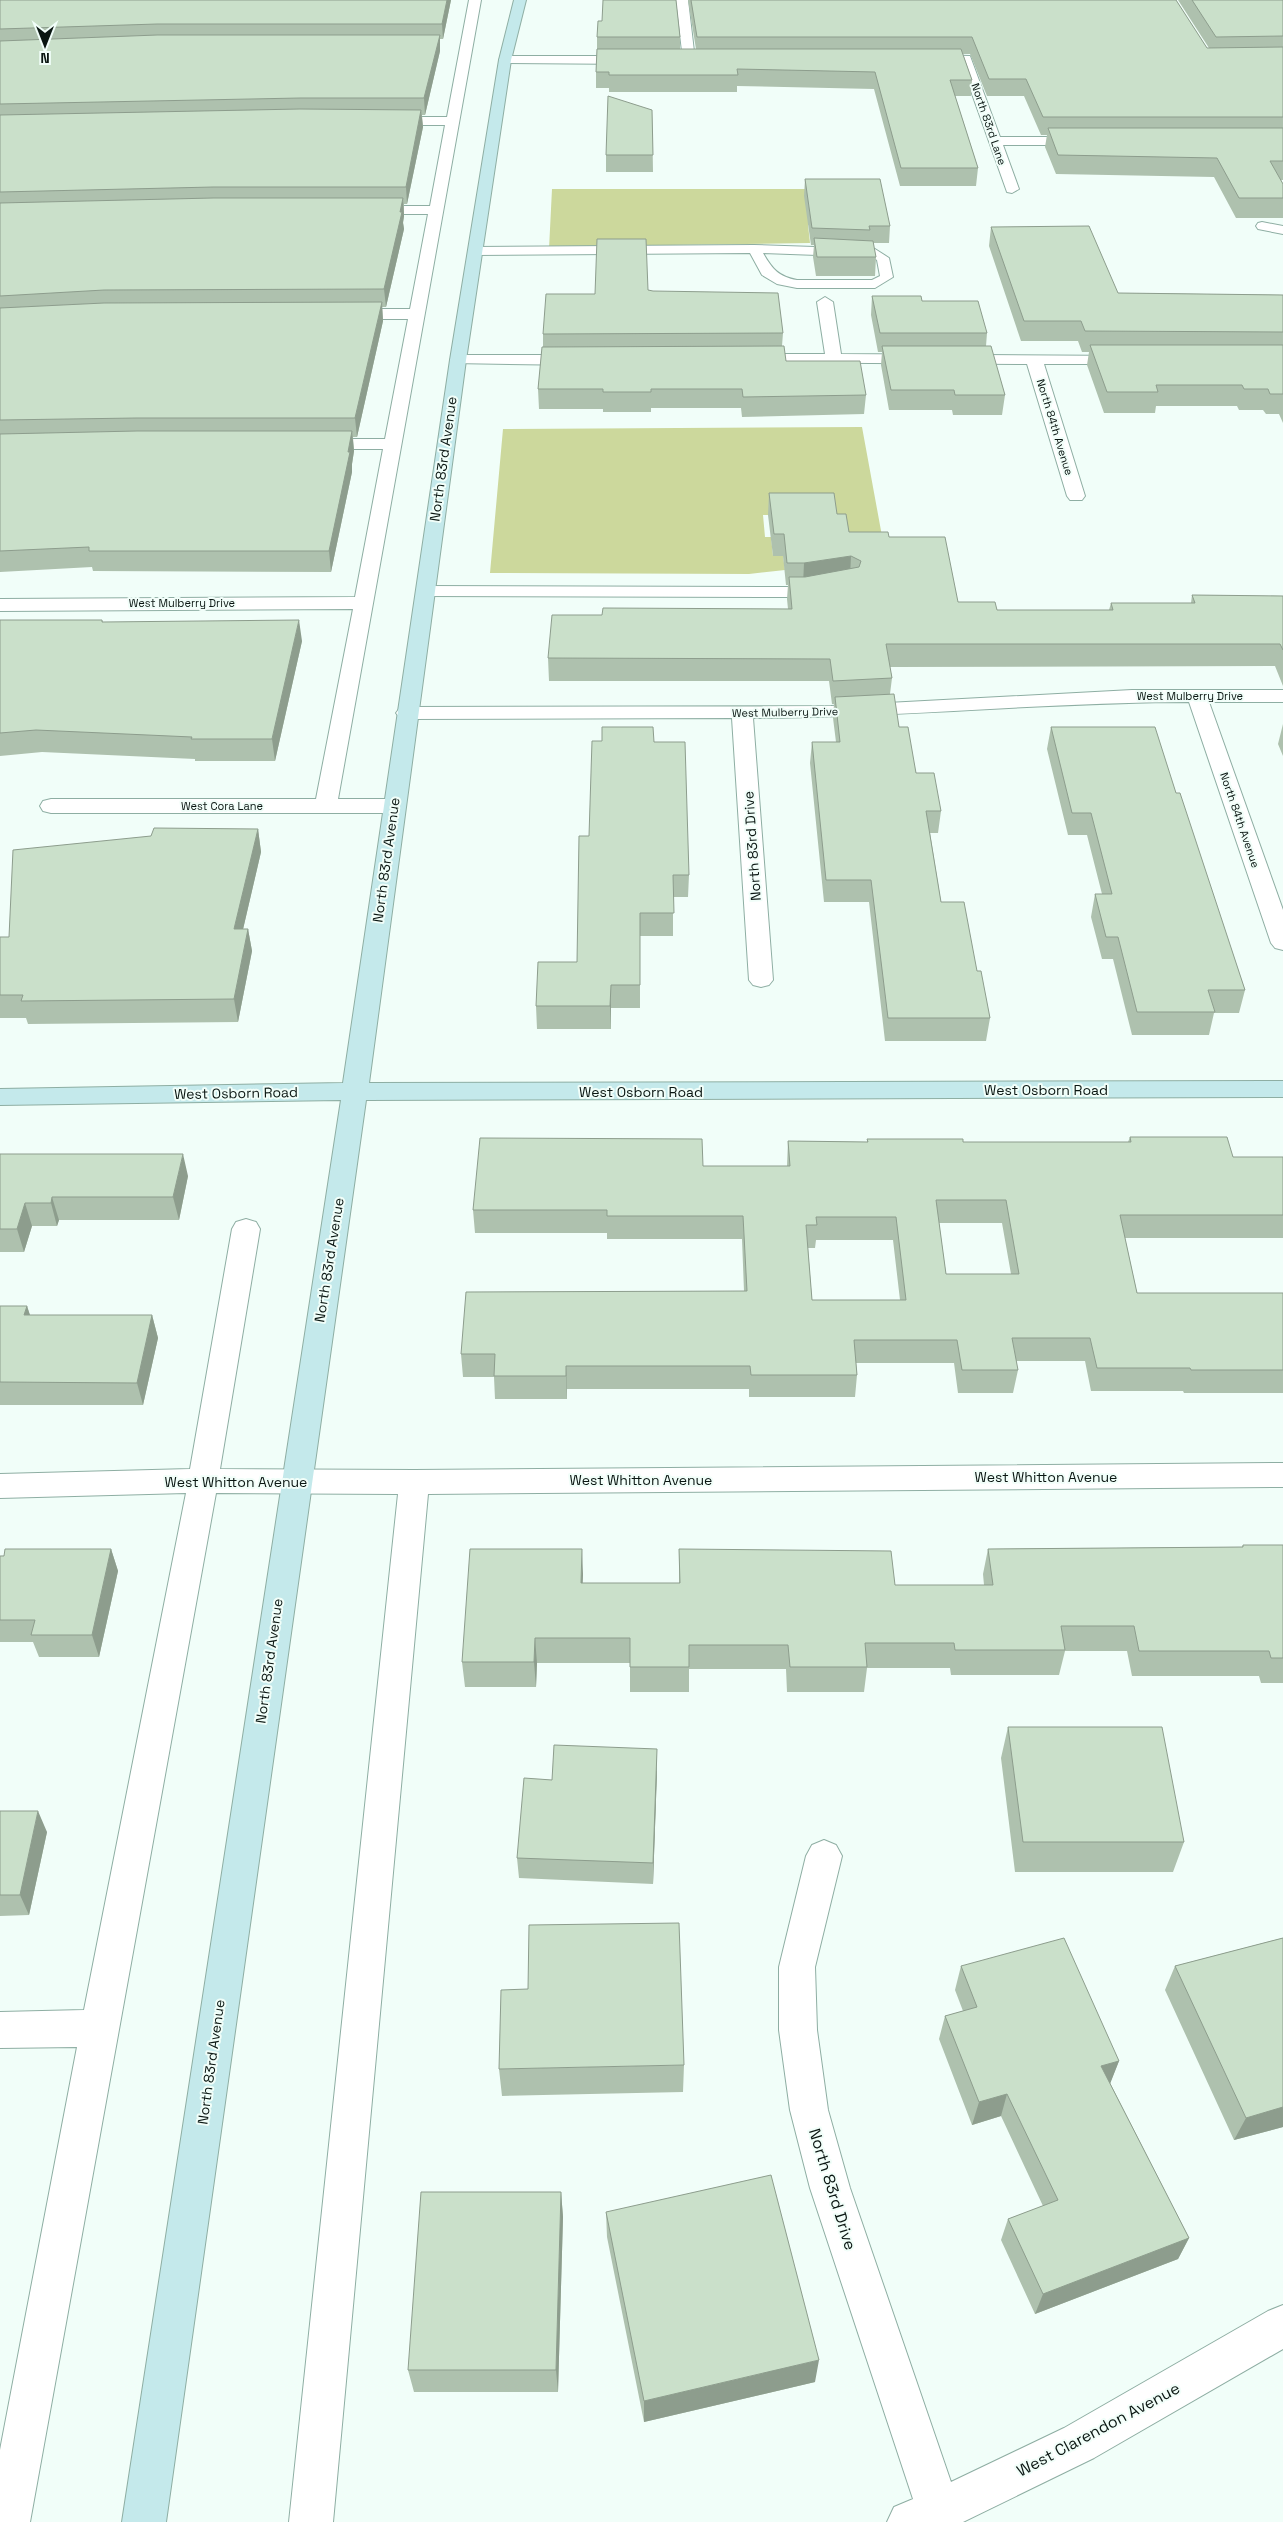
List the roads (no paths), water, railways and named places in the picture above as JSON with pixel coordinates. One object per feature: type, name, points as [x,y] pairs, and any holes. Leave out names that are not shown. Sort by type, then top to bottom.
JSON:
[{"type":"main road","name":"North 83rd Avenue","points":[[144,2522],[354,1093],[406,713],[458,360],[505,60],[520,0]]},
{"type":"main road","name":"West Osborn Road","points":[[0,1097],[354,1093],[1283,1089]]},
{"type":"street","points":[[326,806],[453,122],[461,45],[475,0]]},
{"type":"street","points":[[682,0],[689,60]]},
{"type":"street","name":"North 83rd Lane","points":[[917,60],[966,59],[1012,189]]},
{"type":"street","points":[[505,60],[650,60]]},
{"type":"street","points":[[371,121],[453,122]]},
{"type":"street","points":[[995,141],[1094,141]]},
{"type":"street","points":[[350,210],[436,210]]},
{"type":"street","points":[[824,302],[834,359]]},
{"type":"street","points":[[328,314],[417,314]]},
{"type":"street","points":[[736,359],[1143,359]]},
{"type":"street","name":"North 84th Avenue","points":[[1034,359],[1076,496]]},
{"type":"street","points":[[458,360],[600,360]]},
{"type":"street","points":[[295,444],[393,444]]},
{"type":"street","name":"West Mulberry Drive","points":[[0,605],[363,602]]},
{"type":"street","name":"North 84th Avenue","points":[[1197,696],[1283,943]]},
{"type":"street","name":"West Mulberry Drive","points":[[406,713],[831,712],[1083,698],[1283,696]]},
{"type":"street","name":"North 83rd Drive","points":[[742,713],[761,980]]},
{"type":"street","name":"West Cora Lane","points":[[51,806],[394,806]]},
{"type":"street","points":[[8,2522],[203,1480],[246,1230]]},
{"type":"street","name":"West Whitton Avenue","points":[[0,1486],[203,1480],[414,1482],[1283,1475]]},
{"type":"street","points":[[311,2522],[414,1482]]},
{"type":"street","name":"North 83rd Drive","points":[[824,1856],[797,1967],[798,2030],[809,2110],[924,2517]]},
{"type":"street","points":[[0,2030],[99,2028]]},
{"type":"street","name":"West Clarendon Avenue","points":[[924,2517],[1079,2443],[1283,2326]]},
{"type":"lane","points":[[1262,226],[1283,230]]},
{"type":"lane","points":[[475,251],[754,249],[875,253],[883,258],[887,277],[875,284],[797,284],[782,281],[767,272],[754,249]]},
{"type":"lane","points":[[424,592],[803,592],[832,588]]}]
